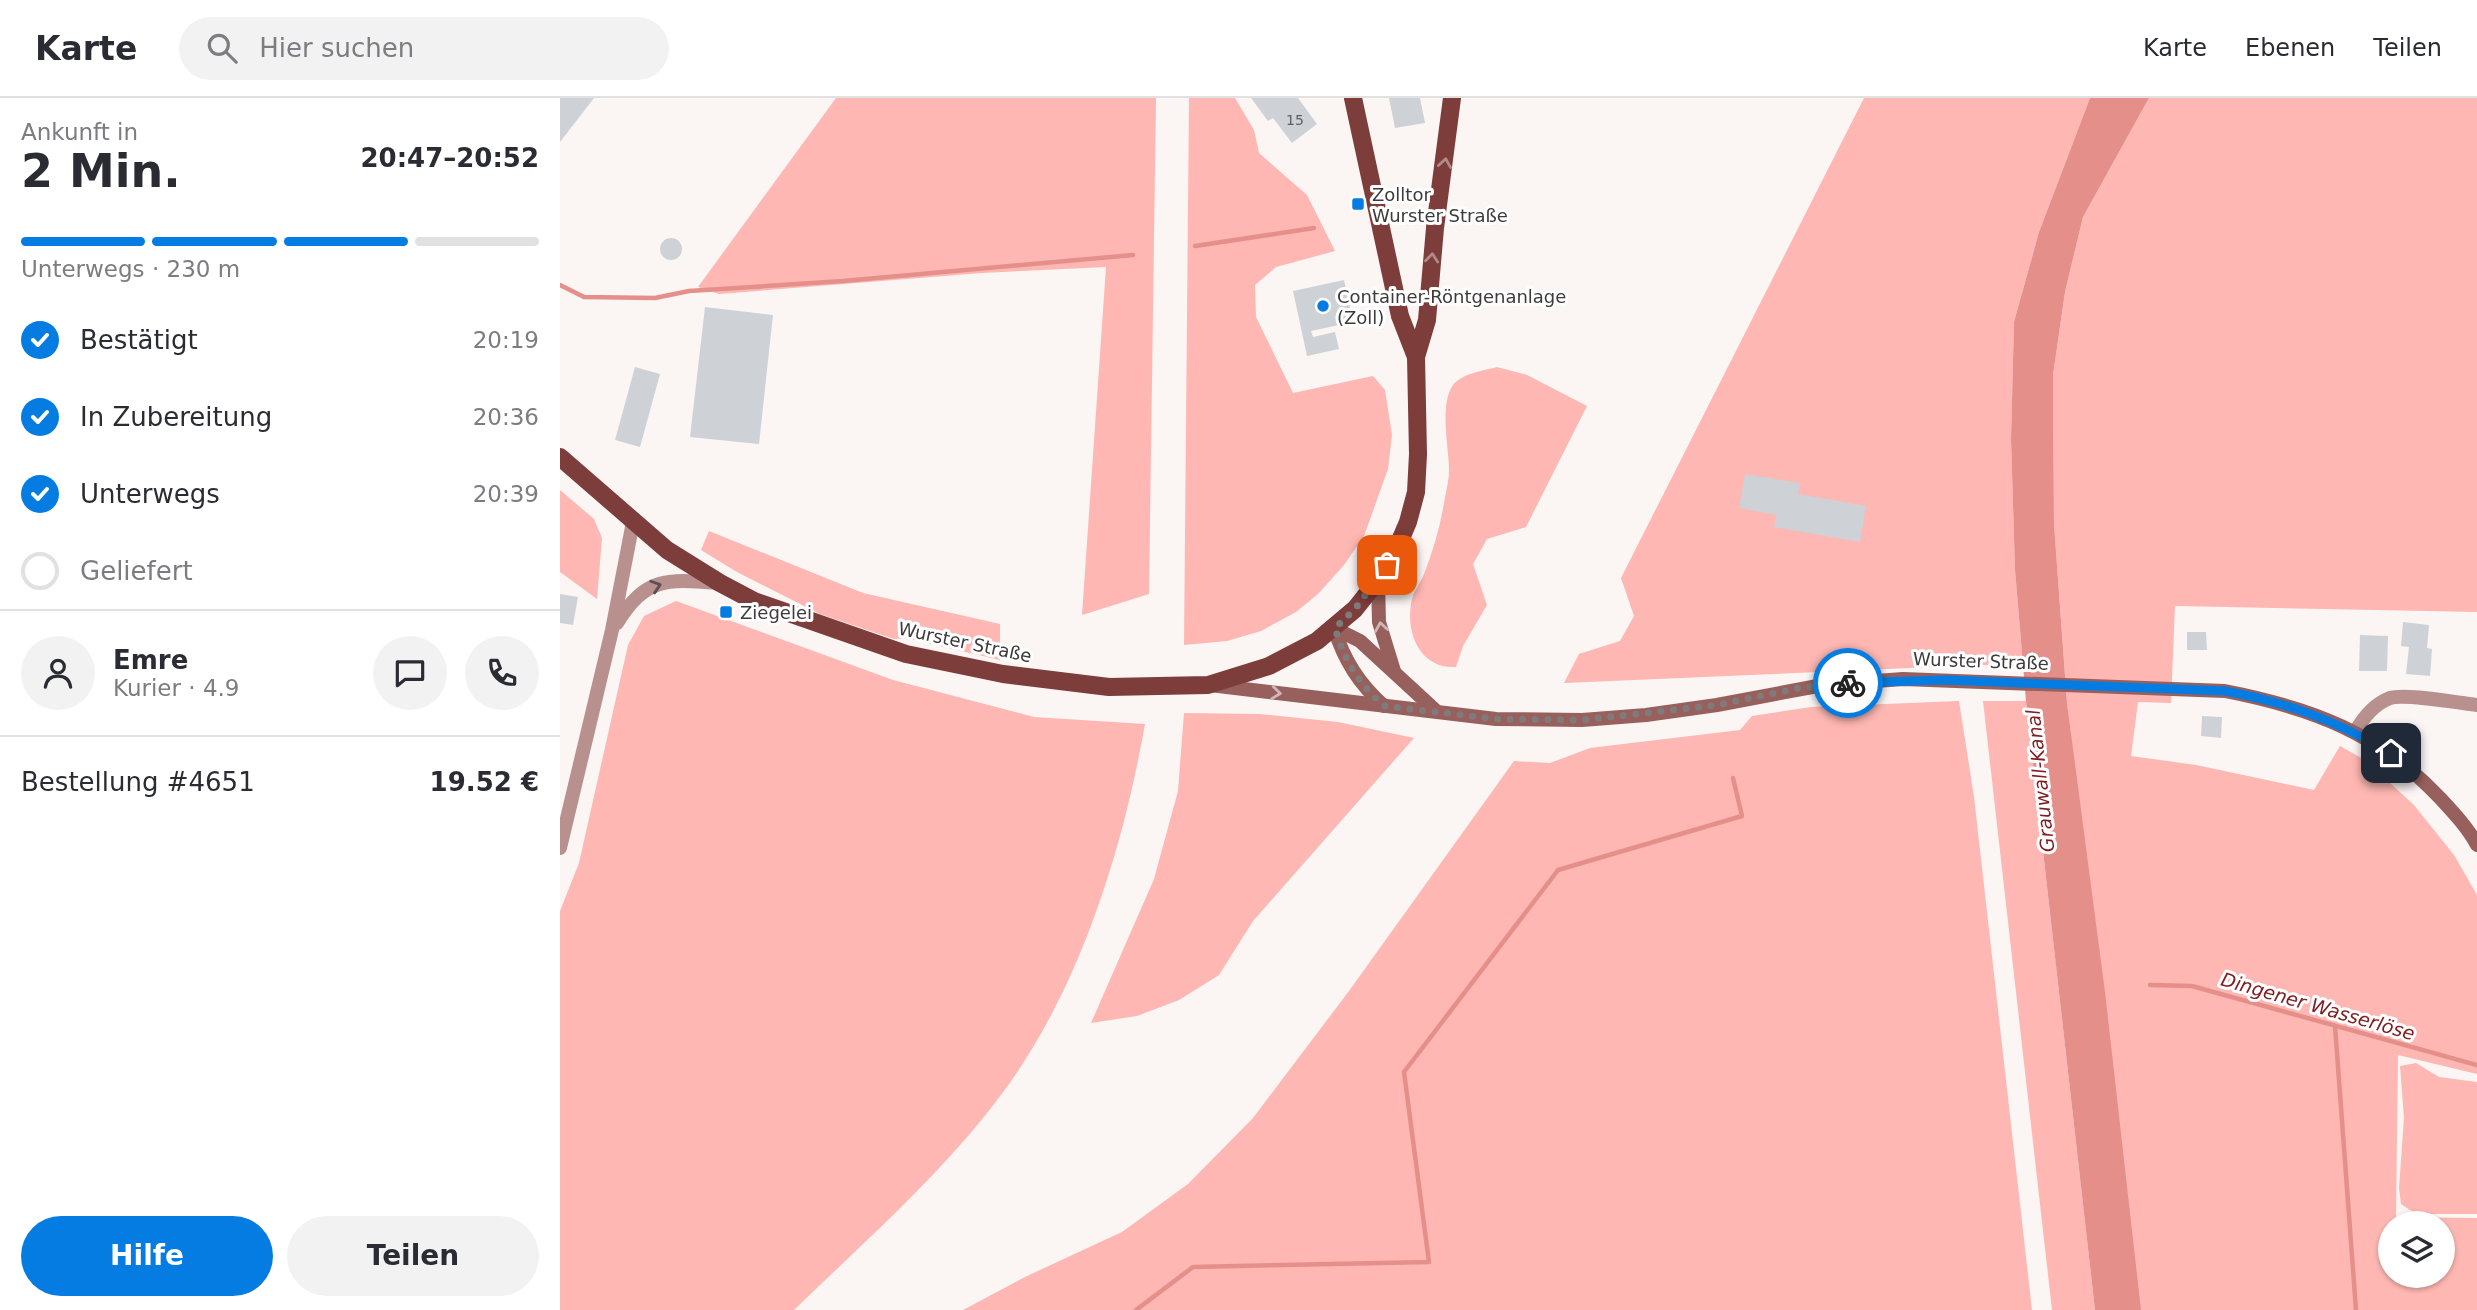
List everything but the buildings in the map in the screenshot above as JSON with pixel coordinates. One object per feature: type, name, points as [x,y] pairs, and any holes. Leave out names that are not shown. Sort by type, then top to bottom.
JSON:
[{"type":"main road","points":[[1353,98],[1401,316],[1416,357]]},
{"type":"main road","points":[[1416,357],[1427,320],[1435,228],[1452,98]]},
{"type":"main road","name":"Wurster Straße","points":[[1208,685],[1269,666],[1317,641],[1355,609],[1378,580],[1396,550],[1408,522],[1416,492],[1419,454],[1416,357]]},
{"type":"main road","name":"Wurster Straße","points":[[560,457],[667,550],[754,601],[906,654],[991,672],[1109,688],[1208,685],[1496,719],[1582,720],[1717,705],[1832,684],[1903,680],[2225,691],[2271,700],[2307,711],[2355,732],[2391,753],[2453,812],[2477,845]]},
{"type":"main road","points":[[1378,580],[1379,622],[1395,672]]},
{"type":"main road","points":[[1335,628],[1360,641],[1435,710]]},
{"type":"main road","points":[[1335,628],[1342,653],[1353,672],[1384,706]]},
{"type":"street","points":[[560,848],[612,630],[633,522]]},
{"type":"street","points":[[612,630],[630,602],[645,589],[661,583],[720,583]]},
{"type":"street","points":[[2355,732],[2361,721],[2378,704],[2390,698],[2477,705]]},
{"type":"shaded area","points":[[836,98],[1156,98],[1149,594],[1082,615],[1106,267],[982,273],[719,294],[698,287]]},
{"type":"shaded area","points":[[1189,98],[1235,98],[1254,130],[1259,153],[1307,195],[1335,251],[1276,267],[1255,285],[1256,317],[1293,393],[1373,376],[1385,390],[1392,435],[1388,469],[1364,536],[1344,565],[1318,594],[1296,612],[1261,631],[1227,641],[1184,645]]},
{"type":"shaded area","points":[[1864,98],[2090,98],[2039,232],[2014,322],[2011,439],[2015,570],[2023,666],[1979,665],[1564,683],[1579,654],[1620,641],[1634,616],[1621,578]]},
{"type":"shaded area","points":[[2149,98],[2477,98],[2477,612],[2175,606],[2171,703],[2138,702],[2131,756],[2196,765],[2314,790],[2340,746],[2365,760],[2414,805],[2454,855],[2477,895],[2477,1074],[2398,1055],[2396,1211],[2378,1211],[2378,1288],[2455,1288],[2455,1218],[2477,1218],[2477,1310],[2140,1310],[2067,703],[2054,524],[2053,375],[2065,292],[2083,217]]},
{"type":"shaded area","points":[[1497,367],[1527,375],[1587,406],[1526,527],[1487,539],[1473,564],[1487,605],[1463,646],[1456,667],[1444,666],[1425,656],[1418,648],[1410,616],[1413,596],[1437,536],[1448,484],[1446,403],[1457,381]]},
{"type":"shaded area","points":[[560,490],[594,519],[602,538],[597,599],[560,572]]},
{"type":"shaded area","points":[[709,531],[863,593],[1000,624],[1000,660],[906,638],[894,639],[820,614],[737,572],[701,550]]},
{"type":"shaded area","points":[[676,601],[893,680],[1034,717],[1145,724],[1125,818],[1096,912],[1058,1002],[1035,1044],[986,1115],[960,1145],[907,1202],[794,1310],[560,1310],[560,911],[579,863],[628,645],[644,616]]},
{"type":"shaded area","points":[[1959,701],[1974,797],[2032,1310],[963,1310],[1027,1276],[1122,1232],[1188,1184],[1253,1118],[1349,991],[1514,761],[1550,763],[1590,748],[1740,730],[1752,716],[1811,707]]},
{"type":"shaded area","points":[[1983,701],[2026,701],[2095,1310],[2052,1310]]},
{"type":"shaded area","points":[[1184,713],[1259,714],[1338,722],[1414,738],[1253,921],[1219,975],[1179,1000],[1137,1016],[1091,1023],[1154,879],[1178,791]]},
{"type":"shaded area","points":[[2416,1063],[2439,1077],[2477,1082],[2477,1214],[2412,1211],[2401,1204],[2399,1188],[2404,1118],[2400,1066]]},
{"type":"water","name":"Grauwall-Kanal","points":[[2090,98],[2149,98],[2083,217],[2065,292],[2053,375],[2054,524],[2067,703],[2105,992],[2141,1310],[2095,1310],[2026,701],[2015,570],[2011,439],[2014,322],[2039,232]]},
{"type":"waterway","points":[[1195,246],[1314,228]]},
{"type":"waterway","points":[[560,285],[584,297],[655,298],[689,291],[843,281],[1133,255]]},
{"type":"waterway","points":[[1136,1310],[1193,1267],[1429,1262],[1404,1072],[1558,870],[1742,816],[1733,778]]},
{"type":"waterway","name":"Dingener Wasserlöse","points":[[2150,985],[2192,986],[2477,1065]]},
{"type":"waterway","points":[[2335,1026],[2356,1310]]},
{"type":"way so far","points":[[1387,565],[1368,594],[1335,628],[1342,653],[1353,672],[1384,706],[1496,719],[1582,720],[1646,715],[1717,705],[1799,688],[1848,683]]},
{"type":"place","name":"Zolltor Wurster Straße","points":[[1358,204]]},
{"type":"place","name":"Container-Röntgenanlage (Zoll)","points":[[1323,306]]},
{"type":"place","name":"Ziegelei","points":[[726,612]]},
{"type":"route","points":[[1848,683],[1945,680],[2225,691],[2271,700],[2307,711],[2355,732],[2391,753]]}]
